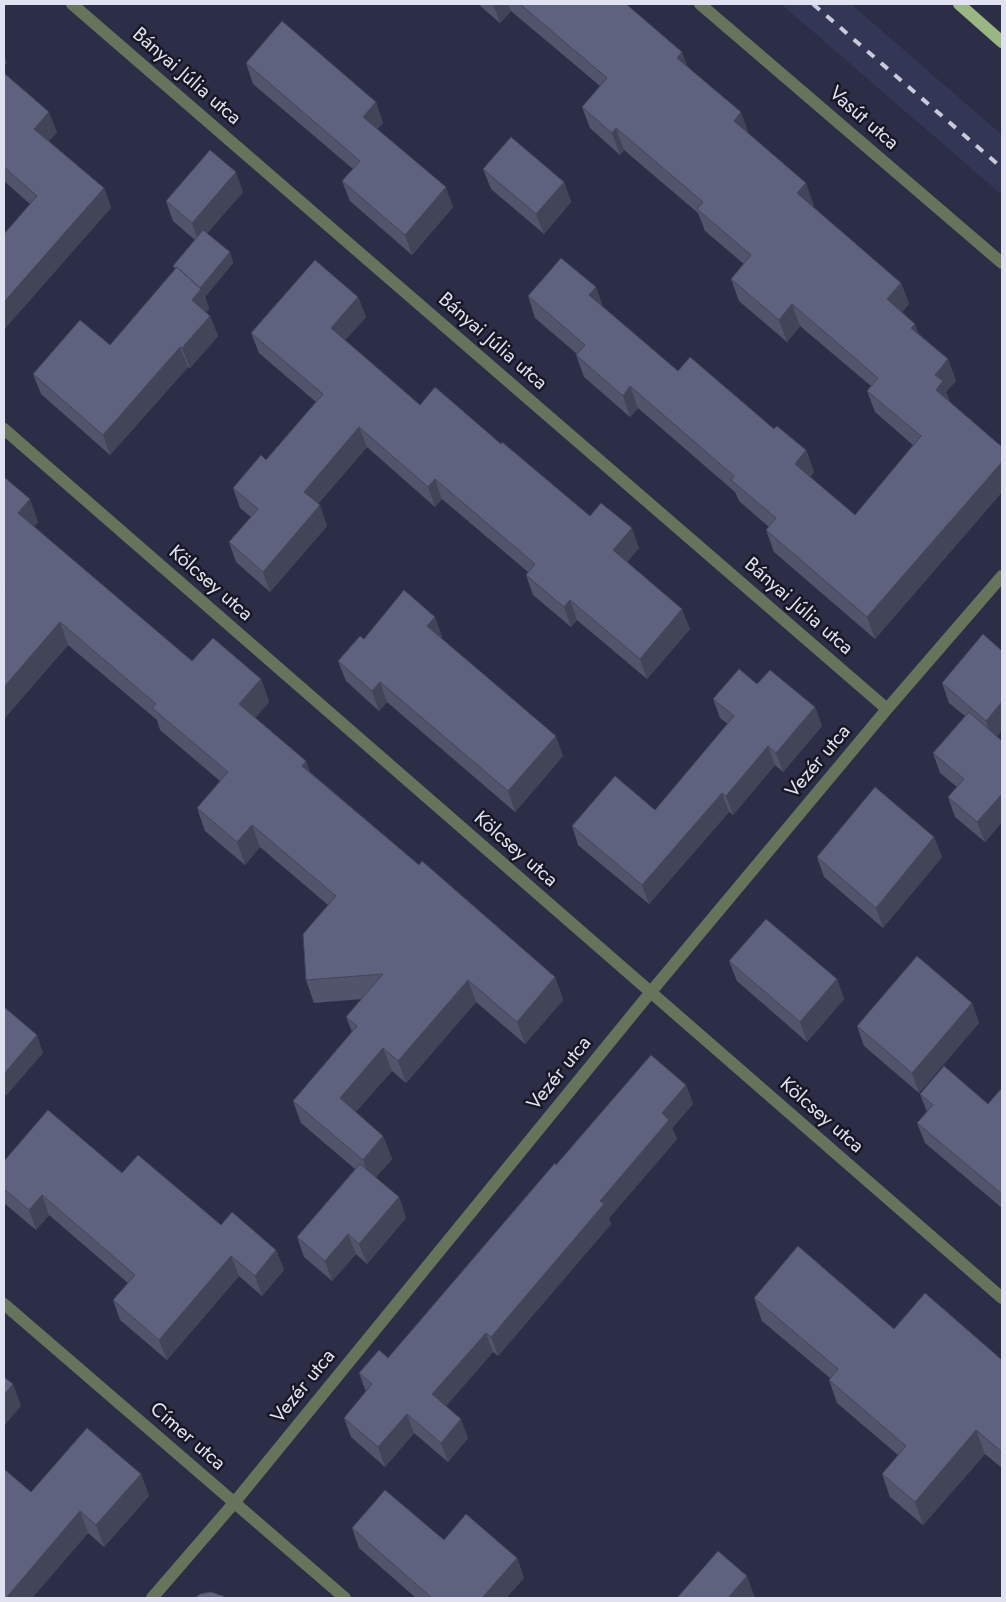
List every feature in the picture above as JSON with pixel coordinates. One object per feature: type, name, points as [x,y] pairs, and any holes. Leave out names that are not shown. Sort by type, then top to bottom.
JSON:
[{"type":"main road","points":[[959,4],[1002,42]]},
{"type":"street","name":"Bányai Júlia utca","points":[[72,4],[888,709]]},
{"type":"street","name":"Vasút utca","points":[[700,4],[1002,263]]},
{"type":"street","name":"Kölcsey utca","points":[[4,429],[1002,1298]]},
{"type":"street","name":"Vezér utca","points":[[152,1598],[234,1502],[650,993],[1002,576]]},
{"type":"street","name":"Címer utca","points":[[4,1304],[345,1598]]},
{"type":"shaded area","points":[[781,4],[851,4],[1002,135],[1002,195]]},
{"type":"building","points":[[520,4],[626,4],[682,52],[677,58],[741,112],[734,121],[806,183],[797,193],[901,283],[887,299],[915,324],[911,328],[948,359],[935,375],[943,381],[936,390],[1002,447],[1002,462],[867,617],[766,530],[776,518],[731,480],[734,476],[630,386],[623,396],[576,355],[585,345],[528,296],[561,258],[596,287],[589,295],[678,371],[690,357],[774,429],[777,426],[806,450],[795,464],[855,515],[921,436],[867,391],[878,378],[792,304],[779,320],[731,279],[751,255],[697,209],[703,202],[616,128],[612,133],[582,107],[607,78]]},
{"type":"building","points":[[282,21],[376,102],[363,117],[446,187],[405,235],[342,181],[360,161],[246,63]]},
{"type":"building","points":[[4,73],[49,112],[34,129],[104,188],[4,302],[4,234],[37,196],[4,167]]},
{"type":"building","points":[[511,137],[564,182],[536,214],[483,169]]},
{"type":"building","points":[[210,150],[236,172],[192,223],[166,201]]},
{"type":"building","points":[[203,230],[230,252],[200,288],[177,267],[173,266]]},
{"type":"building","points":[[315,260],[358,297],[331,328],[420,405],[435,387],[501,444],[502,442],[590,516],[601,503],[632,528],[613,550],[682,609],[640,659],[570,600],[564,607],[526,575],[535,564],[435,479],[428,487],[359,427],[304,492],[320,505],[263,572],[229,542],[258,509],[233,488],[261,455],[266,460],[323,394],[251,333]]},
{"type":"building","points":[[177,267],[201,289],[192,300],[210,316],[182,348],[180,347],[103,435],[33,374],[80,320],[110,345]]},
{"type":"building","points":[[4,477],[30,499],[18,513],[192,661],[213,638],[261,679],[239,704],[306,761],[302,766],[419,865],[422,861],[555,977],[517,1022],[468,980],[398,1061],[383,1048],[340,1098],[383,1136],[363,1160],[293,1101],[357,1026],[346,1017],[383,974],[306,980],[303,934],[336,896],[252,825],[237,842],[197,808],[228,772],[152,708],[156,704],[60,622],[4,687]]},
{"type":"building","points":[[404,590],[435,617],[427,626],[556,736],[508,791],[380,682],[372,691],[338,661],[360,636],[364,639]]},
{"type":"building","points":[[983,634],[1002,651],[1002,702],[986,721],[942,683]]},
{"type":"building","points":[[739,669],[757,684],[770,670],[815,707],[776,753],[768,746],[726,796],[722,793],[642,885],[572,826],[615,776],[655,810],[734,716],[713,699]]},
{"type":"building","points":[[969,712],[1002,741],[1002,794],[977,822],[948,797],[964,779],[933,753]]},
{"type":"building","points":[[875,787],[934,837],[876,908],[817,857]]},
{"type":"building","points":[[766,919],[837,979],[800,1022],[729,961]]},
{"type":"building","points":[[917,956],[972,1003],[912,1073],[857,1026]]},
{"type":"building","points":[[4,1007],[37,1035],[4,1074]]},
{"type":"building","points":[[651,1055],[686,1085],[662,1113],[669,1120],[600,1201],[604,1204],[491,1337],[486,1333],[432,1394],[461,1419],[441,1443],[407,1414],[378,1447],[344,1418],[372,1384],[359,1373],[379,1350],[388,1358],[555,1163],[556,1165]]},
{"type":"building","points":[[944,1066],[988,1104],[1002,1088],[1002,1194],[917,1123],[933,1105],[920,1094]]},
{"type":"building","points":[[48,1110],[122,1173],[138,1155],[221,1225],[232,1212],[276,1250],[255,1276],[231,1256],[159,1340],[113,1300],[135,1275],[42,1195],[29,1210],[4,1189],[4,1161]]},
{"type":"building","points":[[360,1164],[399,1197],[359,1244],[348,1234],[325,1261],[297,1237]]},
{"type":"building","points":[[798,1246],[894,1329],[925,1293],[1002,1360],[1002,1452],[976,1430],[915,1502],[882,1474],[906,1446],[829,1380],[838,1369],[754,1298]]},
{"type":"building","points":[[4,1377],[13,1384],[4,1395]]},
{"type":"building","points":[[87,1428],[141,1474],[96,1525],[80,1511],[6,1598],[4,1598],[4,1469],[31,1492]]},
{"type":"building","points":[[385,1490],[444,1540],[466,1514],[517,1558],[482,1598],[432,1598],[352,1528]]},
{"type":"building","points":[[718,1551],[747,1576],[728,1598],[677,1598]]},
{"type":"building","points":[[211,1592],[225,1598],[195,1598],[200,1594]]},
{"type":"railway","points":[[813,4],[1002,168]]}]
